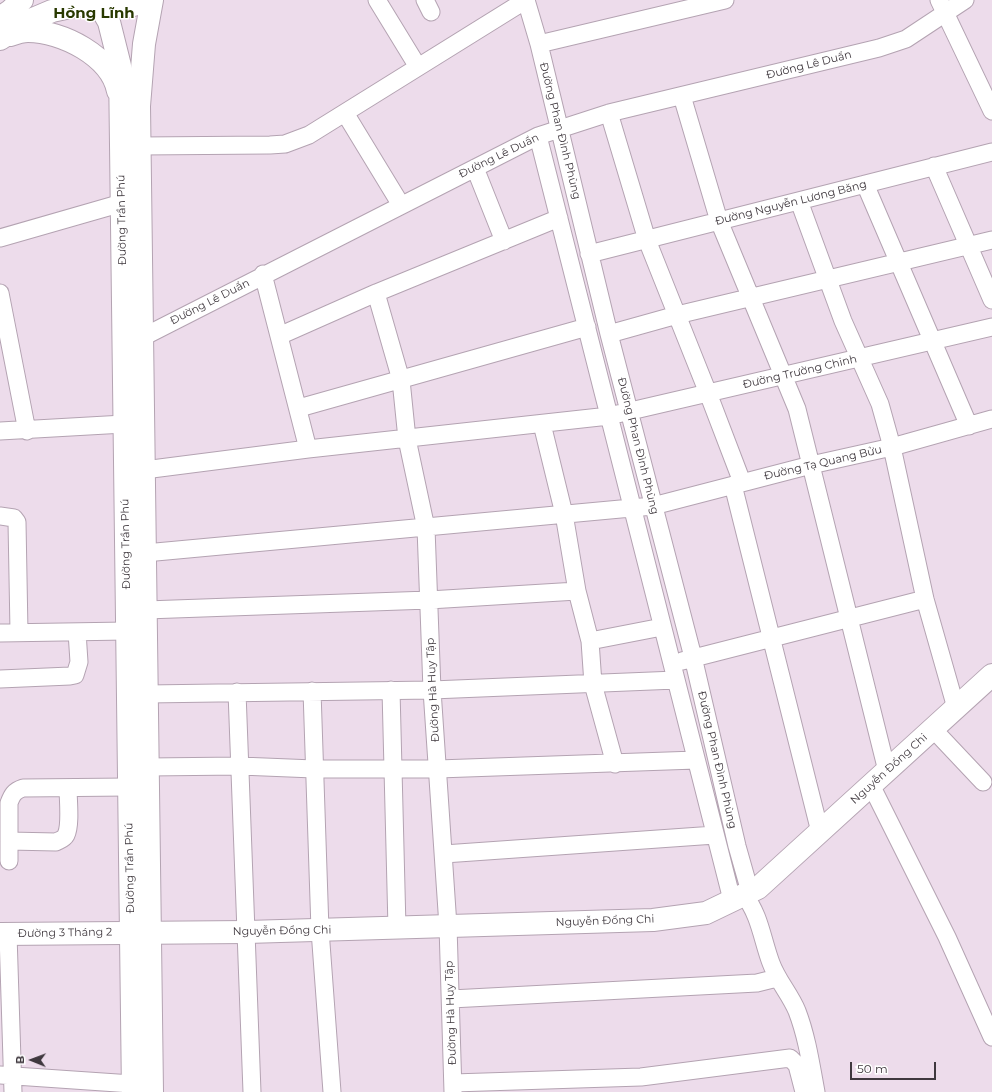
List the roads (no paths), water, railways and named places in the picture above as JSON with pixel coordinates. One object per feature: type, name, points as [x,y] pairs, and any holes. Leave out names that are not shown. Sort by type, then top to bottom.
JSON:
[{"type":"main road","points":[[2,31],[10,11],[22,0]]},
{"type":"main road","points":[[2,31],[52,11],[96,0],[102,4],[119,7],[136,5],[147,0]]},
{"type":"main road","name":"Đường Trần Phú","points":[[96,0],[109,22],[116,45],[120,66],[124,424],[137,632],[147,694],[148,766],[141,932],[132,1088]]},
{"type":"main road","name":"Đường Trần Phú","points":[[152,0],[144,44],[139,106],[146,610],[137,632],[129,787],[152,1092]]},
{"type":"main road","points":[[2,31],[28,31],[47,34],[86,50],[100,60],[110,72],[116,84],[121,109]]},
{"type":"main road","name":"Nguyễn Đổng Chi","points":[[141,932],[247,932],[653,920],[706,913],[758,888],[992,675]]},
{"type":"main road","name":"Đường 3 Tháng 2","points":[[4,934],[141,932]]},
{"type":"street","points":[[377,0],[418,68]]},
{"type":"street","points":[[140,146],[285,144],[310,135],[526,0]]},
{"type":"street","name":"Đường Phan Đình Phùng","points":[[526,0],[539,44],[609,334],[693,657],[737,846],[742,896]]},
{"type":"street","points":[[539,44],[725,0]]},
{"type":"street","name":"Đường Lê Duẩn","points":[[143,337],[264,274],[538,136],[609,113],[879,48],[906,39],[942,6],[965,0]]},
{"type":"street","points":[[942,6],[992,111]]},
{"type":"street","points":[[682,96],[719,222],[797,409],[887,771]]},
{"type":"street","points":[[346,113],[401,205]]},
{"type":"street","points":[[609,113],[647,240],[708,393],[737,484],[772,638],[820,832]]},
{"type":"street","name":"Đường Phan Đình Phùng","points":[[538,136],[715,835],[742,896]]},
{"type":"street","name":"Đường Nguyễn Lương Băng","points":[[589,254],[992,152]]},
{"type":"street","points":[[934,166],[967,246],[992,300]]},
{"type":"street","points":[[475,168],[504,241]]},
{"type":"street","points":[[865,184],[969,426]]},
{"type":"street","points":[[799,201],[827,281],[858,358],[874,389],[892,448],[925,599],[956,708]]},
{"type":"street","points":[[0,238],[122,203]]},
{"type":"street","points":[[279,336],[376,293],[559,218]]},
{"type":"street","points":[[609,334],[677,315],[827,281],[992,240]]},
{"type":"street","points":[[264,274],[299,408],[308,449]]},
{"type":"street","points":[[0,293],[27,431]]},
{"type":"street","name":"Đường Hà Huy Tập","points":[[376,293],[401,380],[407,439],[426,528],[432,690],[448,926],[453,1088]]},
{"type":"street","points":[[299,408],[587,327]]},
{"type":"street","name":"Đường Trường Chinh","points":[[144,470],[308,449],[609,416],[992,327]]},
{"type":"street","name":"Đường Tạ Quang Bửu","points":[[146,553],[653,506],[811,465],[892,448],[992,419]]},
{"type":"street","points":[[0,431],[27,431],[124,424]]},
{"type":"street","points":[[542,424],[564,514],[577,592],[590,641],[593,684],[615,764]]},
{"type":"street","points":[[0,516],[14,518],[17,522],[19,632]]},
{"type":"street","points":[[146,610],[429,600],[577,592]]},
{"type":"street","points":[[147,694],[432,690],[593,684],[674,672],[693,657],[925,599]]},
{"type":"street","points":[[590,641],[662,627]]},
{"type":"street","points":[[0,679],[75,674],[79,662],[77,632]]},
{"type":"street","points":[[0,633],[137,632]]},
{"type":"street","points":[[390,690],[397,928]]},
{"type":"street","points":[[312,691],[320,930],[332,1092]]},
{"type":"street","points":[[237,692],[252,1092]]},
{"type":"street","points":[[933,729],[983,782]]},
{"type":"street","points":[[148,766],[240,766],[314,769],[438,769],[696,760]]},
{"type":"street","points":[[871,786],[947,937],[992,1037]]},
{"type":"street","points":[[9,861],[9,803],[11,796],[16,791],[23,788],[129,787]]},
{"type":"street","points":[[9,842],[56,842],[62,839],[66,835],[68,828],[68,788]]},
{"type":"street","points":[[444,854],[715,835]]},
{"type":"street","points":[[742,896],[755,912],[765,947],[777,978],[797,1011],[805,1036],[816,1092]]},
{"type":"street","points":[[4,934],[9,1081],[50,1085],[132,1088]]},
{"type":"street","points":[[451,999],[757,983],[777,978]]},
{"type":"street","points":[[453,1088],[641,1077],[790,1058],[797,1065],[804,1092]]},
{"type":"district","name":"Hồng Lĩnh","points":[[94,14]]}]
